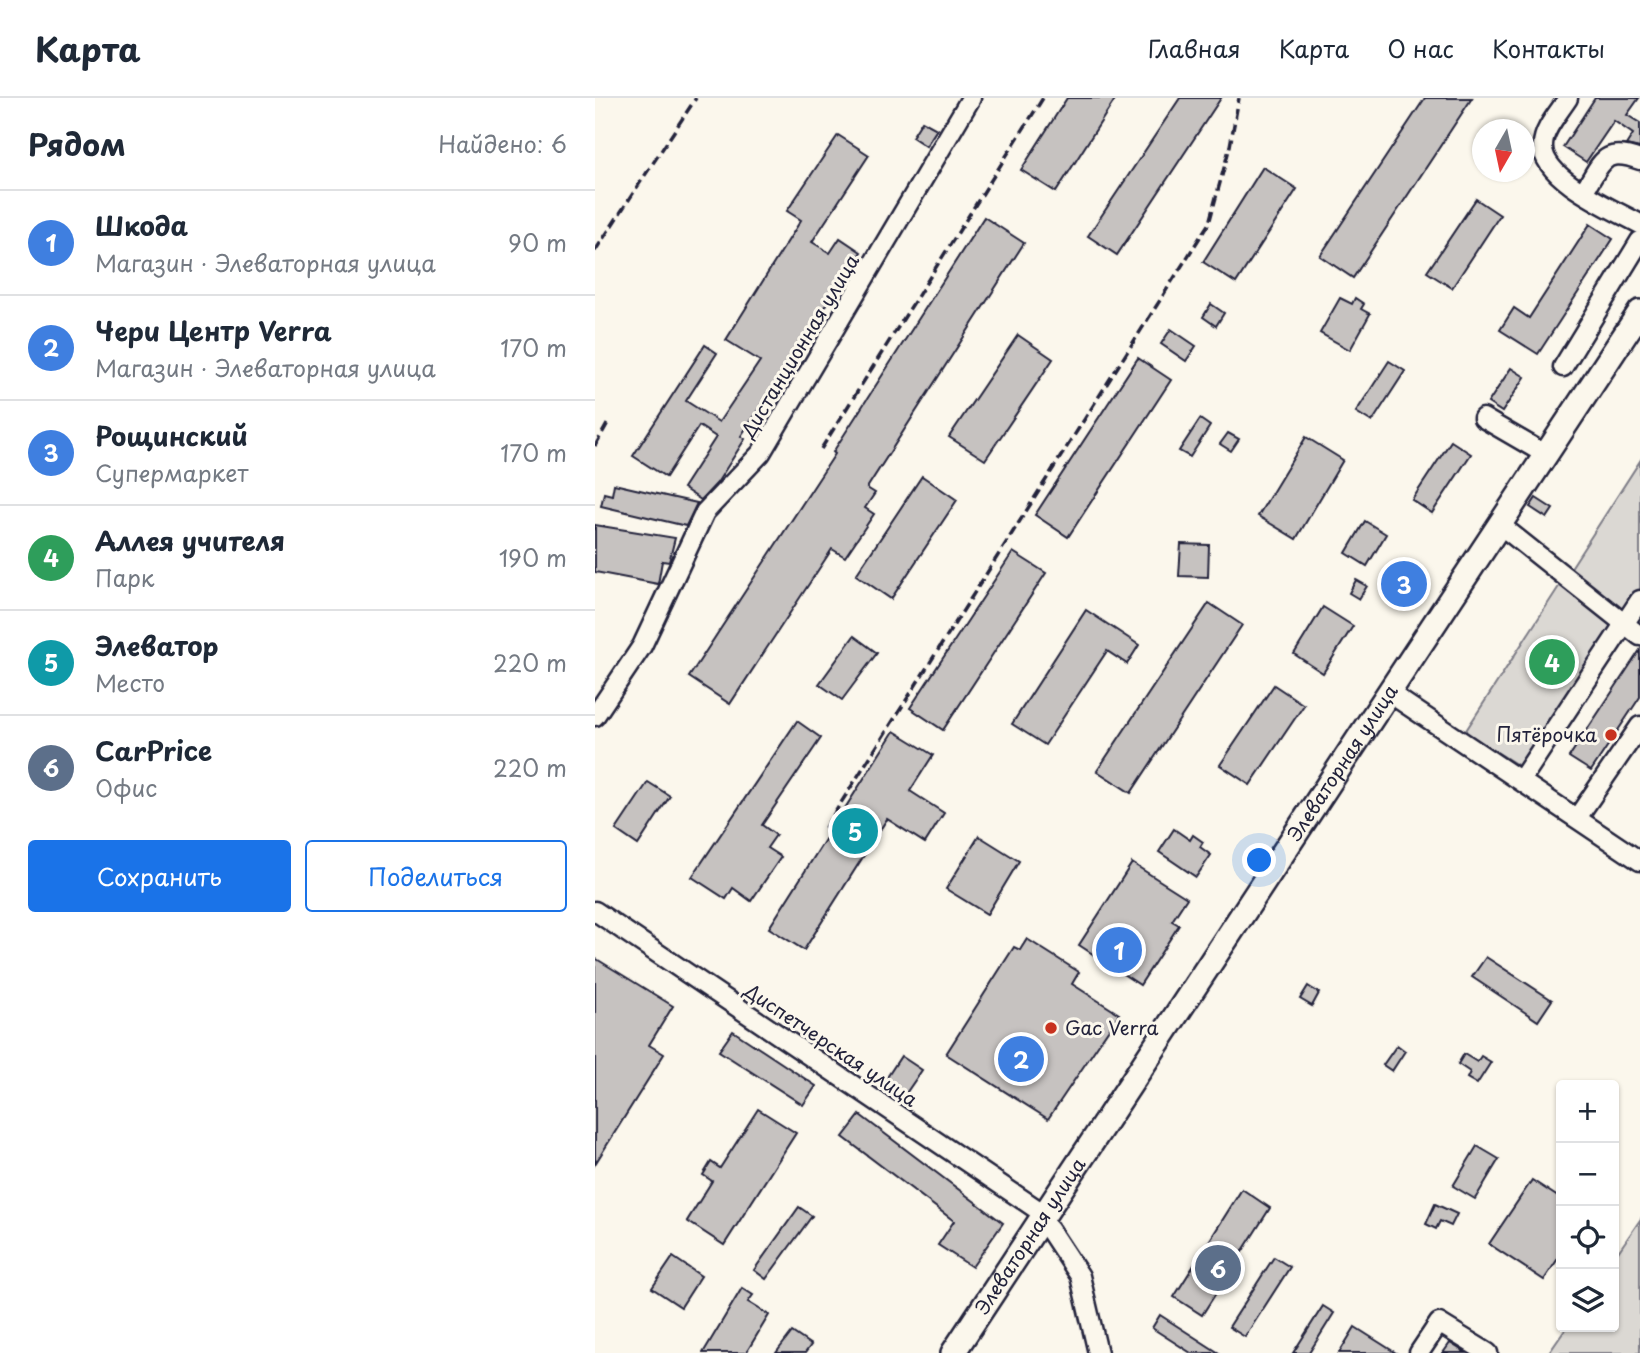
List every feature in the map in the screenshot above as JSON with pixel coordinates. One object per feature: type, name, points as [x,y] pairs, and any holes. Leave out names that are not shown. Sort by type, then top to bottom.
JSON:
[{"type":"main road","name":"Элеваторная улица","points":[[953,1353],[1639,315]]},
{"type":"street","name":"Дистанционная улица","points":[[595,716],[642,646],[705,512],[761,453],[971,98]]},
{"type":"street","points":[[1568,98],[1546,133],[1543,145],[1545,157],[1557,174],[1640,224]]},
{"type":"street","points":[[1583,192],[1611,155],[1619,153],[1640,160]]},
{"type":"street","points":[[1563,367],[1640,241]]},
{"type":"street","points":[[1483,418],[1545,454]]},
{"type":"street","points":[[1499,524],[1640,636]]},
{"type":"street","points":[[1521,780],[1640,600]]},
{"type":"street","points":[[1388,692],[1640,862]]},
{"type":"street","points":[[1577,818],[1640,726]]},
{"type":"street","name":"Диспетчерская улица","points":[[595,911],[1042,1217]]},
{"type":"street","points":[[1042,1217],[1080,1276],[1098,1353]]},
{"type":"street","points":[[1419,1353],[1440,1323],[1488,1353]]},
{"type":"shaded area","points":[[1640,461],[1640,592],[1524,769],[1465,732]]},
{"type":"shaded area","points":[[1640,1220],[1640,1353],[1549,1353],[1564,1332],[1619,1332],[1619,1251]]},
{"type":"building","points":[[1067,98],[1116,98],[1056,192],[1021,170]]},
{"type":"building","points":[[1180,98],[1221,98],[1117,255],[1088,236]]},
{"type":"building","points":[[1425,98],[1472,98],[1353,278],[1320,256]]},
{"type":"building","points":[[1595,98],[1639,98],[1627,115],[1640,123],[1640,148],[1626,145],[1633,134],[1614,121],[1586,162],[1563,147]]},
{"type":"building","points":[[922,121],[937,129],[926,146],[912,137]]},
{"type":"building","points":[[838,135],[869,155],[812,242],[830,253],[840,238],[861,252],[741,436],[745,439],[717,483],[701,500],[683,488],[716,437],[699,426],[666,477],[633,456],[705,345],[717,353],[686,401],[719,422],[760,361],[726,340],[801,220],[787,211]]},
{"type":"building","points":[[1263,167],[1297,189],[1236,283],[1203,262]]},
{"type":"building","points":[[1476,199],[1500,215],[1452,288],[1427,272]]},
{"type":"building","points":[[984,217],[1024,243],[867,488],[875,493],[865,508],[874,514],[845,557],[832,549],[730,704],[689,677],[835,454],[833,452]]},
{"type":"building","points":[[1590,224],[1613,239],[1538,354],[1500,330],[1514,308],[1529,318]]},
{"type":"building","points":[[1340,298],[1352,304],[1355,298],[1364,304],[1361,309],[1370,314],[1350,350],[1320,333]]},
{"type":"building","points":[[1211,304],[1224,313],[1216,326],[1203,317]]},
{"type":"building","points":[[1171,329],[1196,346],[1186,361],[1161,344]]},
{"type":"building","points":[[1018,335],[1053,359],[985,460],[949,437]]},
{"type":"building","points":[[1138,358],[1171,380],[1068,537],[1035,515]]},
{"type":"building","points":[[1389,361],[1405,371],[1372,422],[1356,412]]},
{"type":"building","points":[[1511,368],[1525,377],[1502,412],[1488,403]]},
{"type":"building","points":[[1200,419],[1210,426],[1190,457],[1179,451]]},
{"type":"building","points":[[1228,433],[1239,439],[1231,451],[1220,444]]},
{"type":"building","points":[[1306,437],[1343,460],[1296,539],[1258,516]]},
{"type":"building","points":[[1451,441],[1471,454],[1432,513],[1412,500]]},
{"type":"building","points":[[922,476],[957,500],[891,599],[856,575]]},
{"type":"building","points":[[614,484],[697,503],[686,526],[601,506],[604,493],[612,495]]},
{"type":"building","points":[[1536,498],[1553,509],[1547,518],[1530,507]]},
{"type":"building","points":[[1365,521],[1386,534],[1367,566],[1346,553]]},
{"type":"building","points":[[595,525],[675,538],[669,562],[662,561],[658,584],[595,572]]},
{"type":"building","points":[[1181,544],[1209,545],[1208,577],[1179,576]]},
{"type":"building","points":[[1013,552],[1046,573],[943,730],[910,708]]},
{"type":"building","points":[[1409,562],[1421,569],[1398,606],[1387,598]]},
{"type":"building","points":[[1356,580],[1367,586],[1359,599],[1349,593]]},
{"type":"building","points":[[1209,603],[1242,625],[1131,793],[1097,771]]},
{"type":"building","points":[[1323,607],[1353,626],[1323,673],[1294,654]]},
{"type":"building","points":[[1086,610],[1139,645],[1127,664],[1107,651],[1045,745],[1012,724]]},
{"type":"building","points":[[854,636],[877,653],[842,700],[819,684]]},
{"type":"building","points":[[1640,650],[1640,697],[1591,771],[1569,757]]},
{"type":"building","points":[[1274,685],[1304,705],[1250,785],[1220,765]]},
{"type":"building","points":[[797,721],[821,738],[762,825],[776,835],[767,848],[781,857],[751,901],[733,888],[726,899],[692,877]]},
{"type":"building","points":[[894,731],[933,755],[910,791],[944,813],[925,843],[887,819],[804,950],[769,928]]},
{"type":"building","points":[[648,782],[670,796],[638,845],[616,830]]},
{"type":"building","points":[[1174,829],[1190,840],[1193,835],[1203,842],[1200,847],[1211,855],[1196,877],[1159,852]]},
{"type":"building","points":[[979,836],[1019,861],[987,914],[946,889]]},
{"type":"building","points":[[1132,863],[1187,898],[1172,921],[1179,925],[1140,985],[1079,945]]},
{"type":"building","points":[[1027,939],[1079,972],[1072,984],[1119,1014],[1048,1119],[946,1054],[1014,947],[1020,950]]},
{"type":"building","points":[[1486,957],[1552,1000],[1538,1021],[1472,977]]},
{"type":"building","points":[[595,958],[673,1006],[649,1045],[664,1054],[595,1164]]},
{"type":"building","points":[[1308,986],[1319,993],[1312,1006],[1300,999]]},
{"type":"building","points":[[733,1031],[816,1086],[803,1105],[719,1051]]},
{"type":"building","points":[[1397,1045],[1405,1051],[1392,1071],[1383,1065]]},
{"type":"building","points":[[1464,1054],[1477,1062],[1481,1056],[1491,1062],[1477,1084],[1467,1078],[1470,1072],[1458,1064]]},
{"type":"building","points":[[901,1056],[922,1070],[902,1099],[882,1085]]},
{"type":"building","points":[[758,1109],[796,1133],[724,1245],[687,1221],[712,1181],[703,1175],[711,1162],[720,1168]]},
{"type":"building","points":[[860,1115],[1003,1223],[972,1267],[938,1245],[954,1221],[843,1137]]},
{"type":"building","points":[[1477,1146],[1499,1159],[1475,1199],[1453,1186]]},
{"type":"building","points":[[1532,1180],[1556,1196],[1556,1262],[1544,1280],[1489,1244]]},
{"type":"building","points":[[1242,1189],[1270,1208],[1202,1315],[1174,1297]]},
{"type":"building","points":[[1435,1204],[1457,1214],[1451,1226],[1440,1221],[1436,1229],[1426,1224]]},
{"type":"building","points":[[799,1207],[812,1216],[766,1279],[754,1270]]},
{"type":"building","points":[[673,1257],[701,1276],[681,1307],[652,1288]]},
{"type":"building","points":[[1274,1257],[1290,1267],[1245,1337],[1229,1327]]},
{"type":"building","points":[[742,1288],[753,1295],[748,1302],[769,1315],[746,1353],[703,1353]]},
{"type":"building","points":[[1323,1306],[1334,1313],[1309,1353],[1293,1353]]},
{"type":"building","points":[[1160,1315],[1219,1353],[1191,1353],[1152,1328]]},
{"type":"building","points":[[1355,1327],[1396,1353],[1339,1353]]},
{"type":"building","points":[[792,1332],[811,1345],[805,1353],[776,1353]]},
{"type":"building","points":[[1450,1343],[1466,1353],[1443,1353]]},
{"type":"railway","points":[[595,251],[696,98]]},
{"type":"railway","points":[[821,449],[1043,98]]},
{"type":"railway","points":[[825,828],[1209,223],[1230,146],[1239,98]]},
{"type":"railway","points":[[595,446],[609,421]]},
{"type":"place","name":"Рощинский","points":[[1404,584]]},
{"type":"place","name":"Аллея учителя","points":[[1552,662]]},
{"type":"place","name":"Пятёрочка","points":[[1611,735]]},
{"type":"place","name":"Элеватор","points":[[855,831]]},
{"type":"place","name":"Шкода","points":[[1119,950]]},
{"type":"place","name":"Gac Verra","points":[[1051,1028]]},
{"type":"place","name":"Чери Центр Verra","points":[[1021,1059]]},
{"type":"place","name":"CarPrice","points":[[1218,1268]]}]
